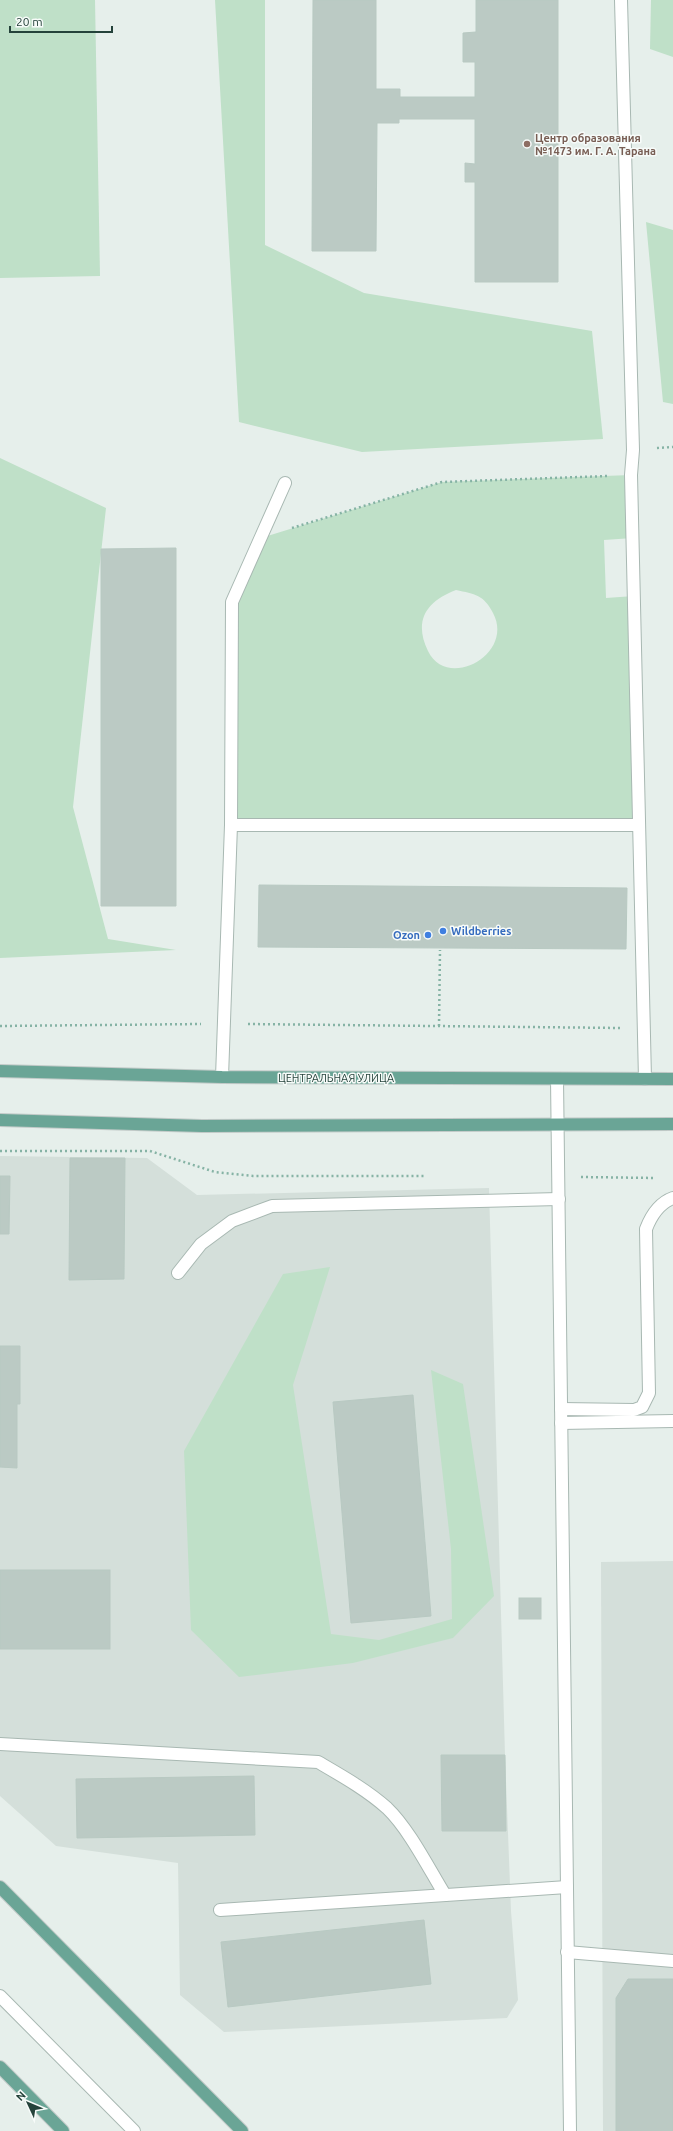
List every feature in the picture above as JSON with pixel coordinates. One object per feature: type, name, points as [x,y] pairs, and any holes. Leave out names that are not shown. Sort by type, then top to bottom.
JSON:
[{"type":"main road","name":"ЦЕНТРАЛЬНАЯ УЛИЦА","points":[[0,1071],[222,1077],[673,1079]]},
{"type":"main road","points":[[0,1120],[202,1126],[673,1124]]},
{"type":"main road","points":[[0,1887],[242,2131]]},
{"type":"main road","points":[[0,2067],[63,2131]]},
{"type":"street","points":[[621,0],[633,450],[631,475],[645,1079]]},
{"type":"street","points":[[222,1077],[231,826],[232,602],[285,483]]},
{"type":"street","points":[[231,826],[638,825]]},
{"type":"street","points":[[557,1079],[570,2131]]},
{"type":"street","points":[[561,1409],[634,1410],[642,1407],[649,1393],[646,1229],[652,1215],[668,1200],[673,1198]]},
{"type":"street","points":[[178,1274],[201,1244],[232,1221],[272,1206],[559,1199]]},
{"type":"street","points":[[561,1423],[673,1421]]},
{"type":"street","points":[[0,1744],[318,1762],[350,1781],[388,1808],[408,1835],[445,1895]]},
{"type":"street","points":[[220,1910],[566,1887]]},
{"type":"street","points":[[567,1952],[673,1961]]},
{"type":"street","points":[[0,1996],[134,2131]]},
{"type":"path","points":[[261,538],[442,482],[631,475]]},
{"type":"path","points":[[439,1026],[440,950]]},
{"type":"path","points":[[0,1026],[224,1024],[644,1028]]},
{"type":"path","points":[[0,1150],[150,1152],[215,1172],[253,1176],[427,1176]]},
{"type":"path","points":[[559,1177],[658,1178]]},
{"type":"shaded area","points":[[0,1156],[147,1158],[197,1195],[489,1188],[505,1755],[511,1911],[518,2000],[507,2018],[224,2032],[180,1995],[178,1863],[56,1846],[0,1796]]},
{"type":"shaded area","points":[[673,1561],[673,2131],[603,2131],[601,1562]]},
{"type":"green space","points":[[0,0],[95,0],[100,276],[0,278]]},
{"type":"green space","points":[[215,0],[265,0],[265,245],[364,293],[592,331],[603,439],[362,452],[239,422]]},
{"type":"green space","points":[[651,0],[673,0],[673,57],[650,49]]},
{"type":"green space","points":[[646,222],[673,230],[673,404],[663,402]]},
{"type":"green space","points":[[0,458],[106,508],[73,807],[108,939],[176,950],[0,958]]},
{"type":"green space","points":[[631,475],[633,538],[604,540],[606,598],[634,596],[639,825],[231,825],[232,602],[261,538],[442,482]],"holes":[[[456,590],[474,594],[486,602],[493,613],[497,628],[495,642],[487,654],[476,662],[463,667],[449,668],[437,663],[428,651],[422,630],[423,621],[430,606],[437,600]]]},
{"type":"green space","points":[[330,1267],[293,1385],[331,1634],[379,1640],[452,1619],[451,1549],[431,1370],[463,1384],[494,1596],[453,1638],[353,1663],[239,1677],[191,1630],[184,1451],[283,1274]]},
{"type":"building","points":[[313,0],[376,0],[376,89],[400,89],[400,97],[475,97],[475,62],[463,62],[463,33],[476,32],[476,0],[558,0],[558,282],[475,282],[475,182],[465,182],[465,163],[475,164],[475,119],[399,119],[399,123],[377,123],[376,251],[312,251]]},
{"type":"building","points":[[176,548],[176,906],[101,906],[101,549]]},
{"type":"building","points":[[259,885],[627,888],[626,949],[258,947]]},
{"type":"building","points":[[70,1158],[125,1158],[124,1279],[69,1280]]},
{"type":"building","points":[[0,1176],[10,1176],[9,1234],[0,1234]]},
{"type":"building","points":[[0,1346],[20,1346],[20,1404],[17,1404],[17,1468],[0,1467]]},
{"type":"building","points":[[413,1395],[431,1616],[351,1623],[333,1402]]},
{"type":"building","points":[[0,1570],[110,1570],[110,1649],[0,1649]]},
{"type":"building","points":[[519,1598],[541,1598],[541,1619],[519,1619]]},
{"type":"building","points":[[441,1755],[505,1755],[506,1831],[442,1831]]},
{"type":"building","points":[[254,1776],[255,1835],[77,1838],[76,1779]]},
{"type":"building","points":[[424,1920],[431,1984],[228,2007],[221,1942]]},
{"type":"building","points":[[628,1979],[673,1979],[673,2131],[616,2131],[616,1998]]},
{"type":"place","name":"Центр образования №1473 им. Г. А. Тарана","points":[[527,144]]},
{"type":"place","name":"Wildberries","points":[[443,931]]},
{"type":"place","name":"Ozon","points":[[428,935]]}]
